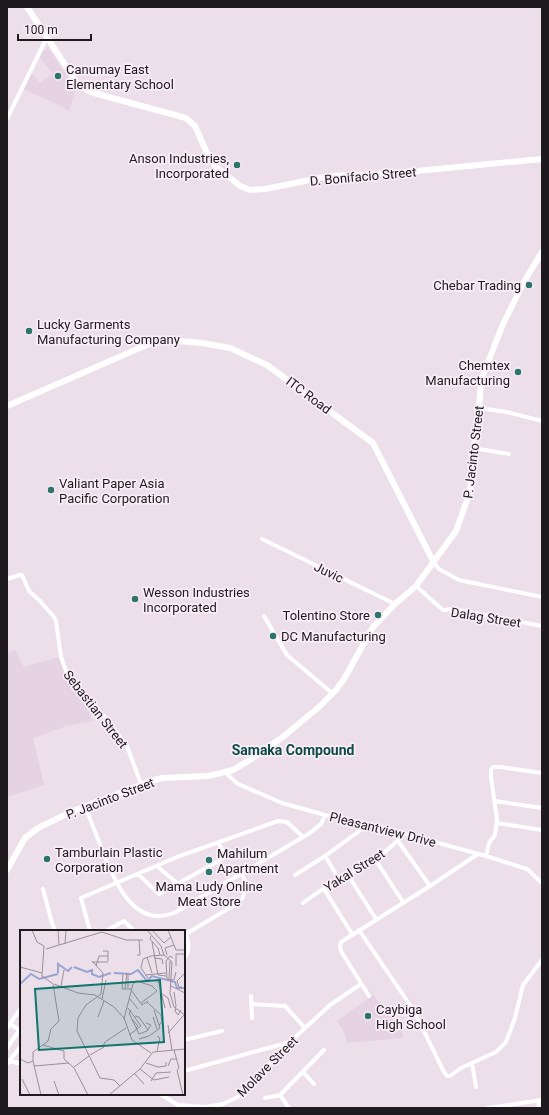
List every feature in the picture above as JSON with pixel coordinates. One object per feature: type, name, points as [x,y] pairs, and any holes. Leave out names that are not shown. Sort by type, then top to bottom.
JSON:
[{"type":"street","name":"D. Bonifacio Street","points":[[27,7],[73,78],[82,87],[94,93],[174,114],[189,120],[195,126],[206,153],[214,165],[240,186],[247,189],[265,189],[330,176],[396,173],[542,159]]},
{"type":"street","points":[[7,119],[47,37]]},
{"type":"street","name":"P. Jacinto Street","points":[[7,870],[28,836],[48,823],[85,806],[141,784],[162,778],[208,776],[227,772],[250,760],[284,736],[319,707],[332,693],[344,679],[373,627],[416,586],[434,563],[460,524],[470,492],[473,448],[478,423],[481,380],[503,324],[525,280],[542,252]]},
{"type":"street","name":"ITC Road","points":[[7,406],[151,343],[179,341],[202,342],[230,348],[267,365],[372,443],[434,563],[439,569],[459,580],[542,597]]},
{"type":"street","points":[[479,408],[507,412],[542,421]]},
{"type":"street","points":[[473,448],[509,454]]},
{"type":"street","name":"Juvic","points":[[262,539],[396,604]]},
{"type":"street","name":"Sebastian Street","points":[[7,579],[20,575],[23,576],[29,590],[54,617],[56,621],[61,657],[68,676],[104,716],[127,746],[141,784]]},
{"type":"street","name":"Dalag Street","points":[[416,586],[443,610],[454,609],[542,626]]},
{"type":"street","points":[[264,616],[287,654],[332,693]]},
{"type":"street","points":[[486,856],[489,843],[495,835],[497,823],[497,811],[491,772],[493,767],[509,767],[542,773]]},
{"type":"street","name":"Pleasantview Drive","points":[[227,772],[233,780],[243,787],[282,803],[369,824],[486,856],[527,869],[542,883]]},
{"type":"street","points":[[495,801],[542,808]]},
{"type":"street","points":[[85,806],[116,882],[129,901],[141,911],[154,916],[163,916],[176,912],[242,874],[318,827],[325,814]]},
{"type":"street","points":[[90,930],[80,898],[116,882],[218,842],[281,820],[287,822],[303,837]]},
{"type":"street","points":[[497,823],[542,830]]},
{"type":"street","points":[[295,875],[325,856],[369,824]]},
{"type":"street","name":"Yakal Street","points":[[304,903],[339,879],[375,859],[398,841],[403,834]]},
{"type":"street","points":[[398,841],[430,886]]},
{"type":"street","points":[[138,874],[159,894],[224,858],[225,856],[218,842]]},
{"type":"street","points":[[369,996],[340,948],[341,942],[478,854]]},
{"type":"street","points":[[325,856],[339,879]]},
{"type":"street","points":[[375,859],[403,902]]},
{"type":"street","points":[[157,866],[178,884]]},
{"type":"street","points":[[185,956],[188,949],[188,939],[185,935],[242,899],[246,889],[245,879],[242,874]]},
{"type":"street","points":[[348,875],[376,919]]},
{"type":"street","points":[[324,889],[352,934]]},
{"type":"street","points":[[43,890],[55,930]]},
{"type":"street","points":[[108,930],[124,921],[133,930]]},
{"type":"street","points":[[359,930],[414,1011],[447,1076],[450,1076],[472,1063],[496,1052],[506,1042],[515,1018],[523,985],[542,960]]},
{"type":"street","name":"Molave Street","points":[[162,1095],[178,1105],[206,1107],[223,1104],[238,1097],[290,1042],[330,1005],[361,984]]},
{"type":"street","points":[[251,996],[252,1018]]},
{"type":"street","points":[[251,1004],[285,1006],[305,1028]]},
{"type":"street","points":[[7,1048],[20,1030],[8,1026],[20,1009]]},
{"type":"street","points":[[185,1040],[222,1031]]},
{"type":"street","points":[[185,1071],[290,1042]]},
{"type":"street","points":[[7,1064],[20,1047]]},
{"type":"street","points":[[265,1098],[280,1095],[324,1050]]},
{"type":"street","points":[[9,1060],[20,1064]]},
{"type":"street","points":[[472,1063],[476,1087]]},
{"type":"street","points":[[303,1072],[314,1084]]},
{"type":"street","points":[[280,1095],[289,1108]]},
{"type":"street","points":[[488,1108],[504,1107],[540,1100],[539,1108]]},
{"type":"shaded area","name":"Canumay East Elementary School","points":[[48,48],[76,89],[69,111],[23,89],[31,72],[40,83],[52,73],[38,55]]},
{"type":"shaded area","points":[[15,650],[24,667],[59,657],[66,678],[88,700],[92,721],[66,726],[33,738],[44,785],[7,797],[7,653]]},
{"type":"shaded area","name":"Caybiga High School","points":[[373,995],[402,1028],[403,1038],[347,1043],[344,1032],[337,1021]]},
{"type":"place","name":"Canumay East Elementary School","points":[[58,76]]},
{"type":"place","name":"Anson Industries, Incorporated","points":[[237,165]]},
{"type":"place","name":"Chebar Trading","points":[[529,285]]},
{"type":"place","name":"Lucky Garments Manufacturing Company","points":[[29,331]]},
{"type":"place","name":"Chemtex Manufacturing","points":[[518,372]]},
{"type":"place","name":"Valiant Paper Asia Pacific Corporation","points":[[51,490]]},
{"type":"place","name":"Wesson Industries Incorporated","points":[[135,599]]},
{"type":"place","name":"Tolentino Store","points":[[378,615]]},
{"type":"place","name":"DC Manufacturing","points":[[273,636]]},
{"type":"place","name":"Tamburlain Plastic Corporation","points":[[47,859]]},
{"type":"place","name":"Mahilum Apartment","points":[[209,860]]},
{"type":"place","name":"Mama Ludy Online Meat Store","points":[[209,872]]},
{"type":"place","name":"Caybiga High School","points":[[368,1016]]},
{"type":"district","name":"Samaka Compound","points":[[293,750]]}]
